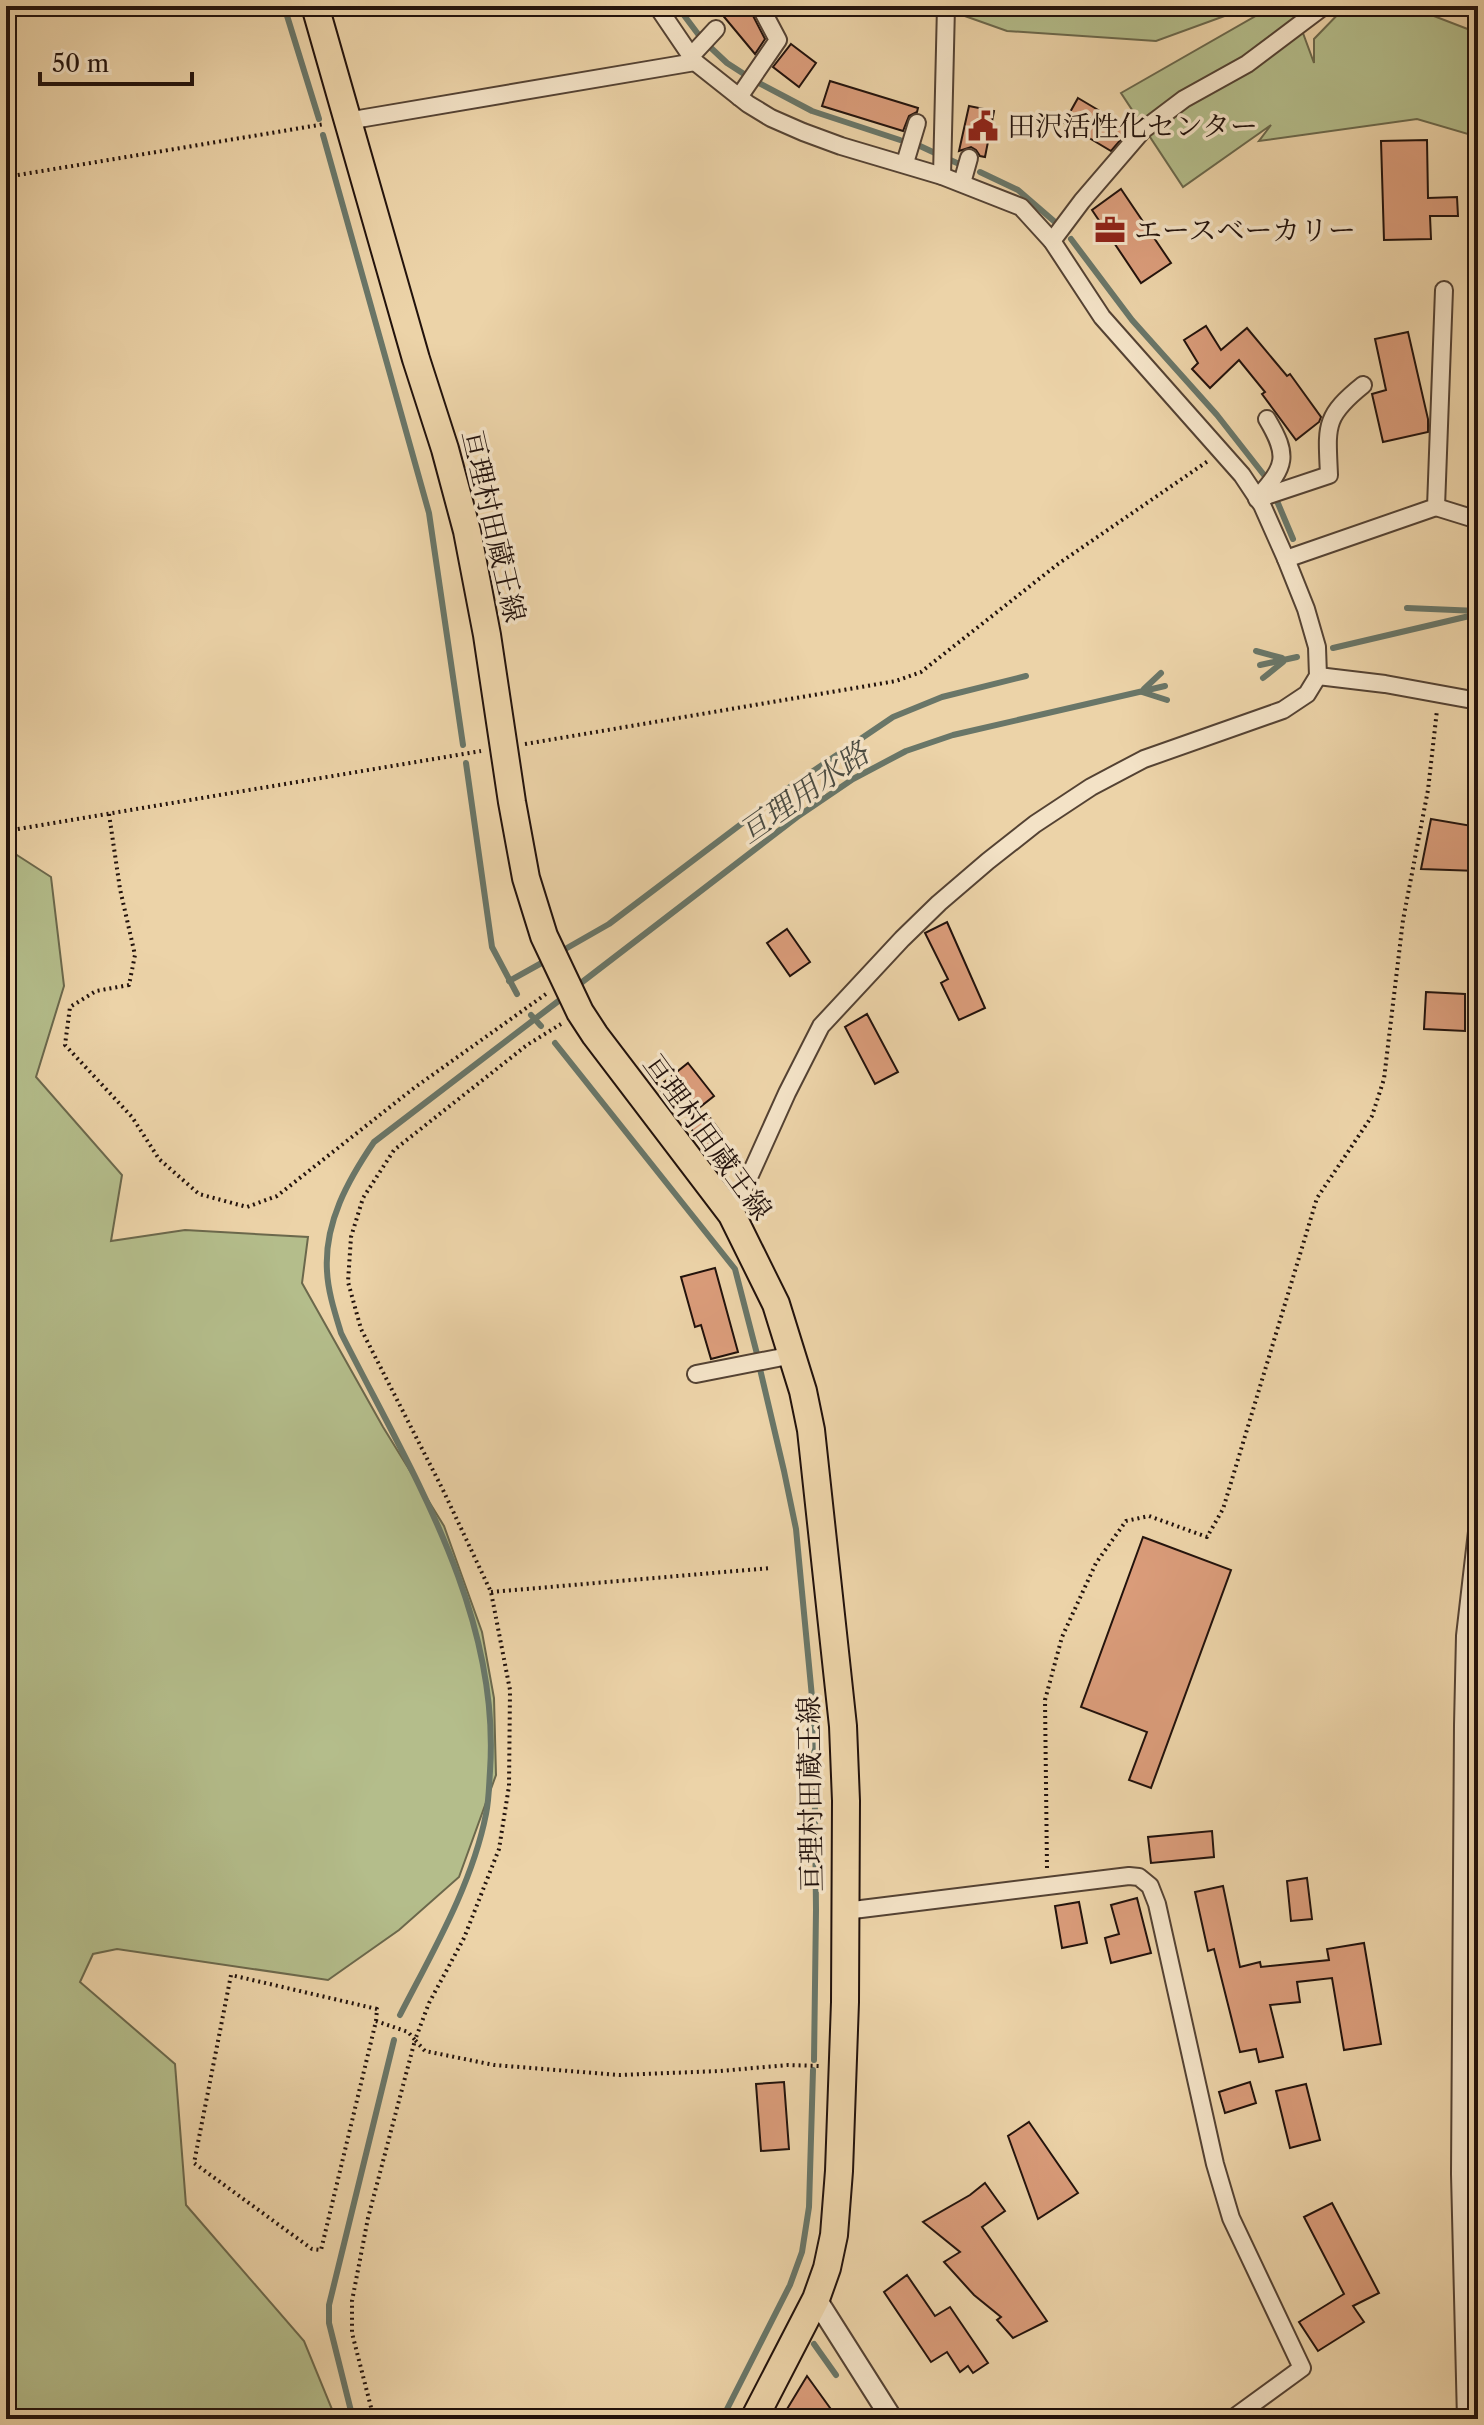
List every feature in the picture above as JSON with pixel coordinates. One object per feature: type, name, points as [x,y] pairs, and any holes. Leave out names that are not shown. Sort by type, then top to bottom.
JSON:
[{"type":"main road","name":"亘理村田蔵王線","points":[[315,6],[467,531],[526,878],[544,936],[564,981],[595,1035],[732,1215],[776,1304],[793,1355],[811,1430],[837,1657],[845,1786],[843,2067],[834,2235],[816,2299],[754,2419]]},
{"type":"street","points":[[657,6],[693,59],[739,97],[771,118],[841,146],[905,163],[1021,207],[1052,241],[1102,317],[1242,475],[1286,559],[1317,647],[1318,676],[1307,694],[1283,710],[1144,759],[1091,787],[1035,824],[939,903],[821,1026],[732,1215]]},
{"type":"street","points":[[739,97],[778,40],[760,6]]},
{"type":"street","points":[[942,176],[946,6]]},
{"type":"street","points":[[1052,241],[1143,130],[1184,99],[1247,64],[1324,6]]},
{"type":"street","points":[[347,121],[693,59],[716,29]]},
{"type":"street","points":[[905,163],[917,123]]},
{"type":"street","points":[[962,183],[969,158]]},
{"type":"street","points":[[1436,507],[1444,290]]},
{"type":"street","points":[[1257,499],[1329,475],[1327,427],[1340,404],[1363,385]]},
{"type":"street","points":[[1257,499],[1278,475],[1282,457],[1280,440],[1267,419]]},
{"type":"street","points":[[1286,559],[1436,507],[1478,520]]},
{"type":"street","points":[[1318,676],[1385,684],[1478,701]]},
{"type":"street","points":[[696,1374],[793,1355]]},
{"type":"street","points":[[1466,2418],[1460,2174],[1463,1725],[1465,1636],[1478,1523]]},
{"type":"street","points":[[845,1911],[1139,1877],[1150,1886],[1157,1904],[1215,2164],[1231,2218],[1302,2368],[1232,2419]]},
{"type":"street","points":[[816,2299],[892,2419]]},
{"type":"path","points":[[6,177],[347,121]]},
{"type":"path","points":[[6,831],[896,681],[921,672],[1058,564],[1222,451]]},
{"type":"path","points":[[1048,1886],[1045,1700],[1062,1637],[1096,1563],[1126,1521],[1149,1516],[1207,1537],[1223,1509],[1317,1198],[1372,1116],[1384,1079],[1403,920],[1428,790],[1439,694]]},
{"type":"path","points":[[109,814],[120,889],[135,955],[129,985],[96,991],[70,1007],[65,1045],[132,1117],[159,1159],[199,1194],[247,1207],[277,1196],[414,1088],[564,981]]},
{"type":"path","points":[[374,2419],[352,2333],[352,2301],[368,2218],[415,2040],[429,2003],[464,1938],[499,1849],[509,1786],[510,1690],[491,1592],[361,1329],[348,1282],[351,1237],[363,1198],[394,1150],[527,1045],[580,1012]]},
{"type":"path","points":[[491,1592],[771,1568]]},
{"type":"path","points":[[231,1975],[377,2009],[376,2021],[321,2250],[312,2249],[194,2163],[231,1975]]},
{"type":"path","points":[[376,2021],[408,2032],[425,2051],[494,2065],[619,2075],[788,2065],[843,2067]]},
{"type":"green space","points":[[945,6],[1252,6],[1156,41],[1007,31]]},
{"type":"green space","points":[[1273,6],[1293,6],[1314,63],[1314,39],[1346,6],[1408,6],[1478,33],[1478,137],[1417,119],[1259,141],[1271,125],[1183,187],[1121,93]]},
{"type":"green space","points":[[6,848],[51,877],[64,986],[36,1077],[122,1175],[111,1241],[185,1230],[308,1237],[302,1283],[383,1427],[444,1526],[482,1632],[494,1698],[496,1775],[459,1877],[399,1930],[328,1980],[117,1949],[93,1954],[80,1982],[175,2064],[186,2205],[304,2341],[336,2419],[6,2419]]},
{"type":"building","points":[[715,6],[748,6],[765,39],[755,54]]},
{"type":"building","points":[[791,44],[816,63],[799,87],[773,67]]},
{"type":"building","points":[[830,81],[918,108],[917,112],[909,116],[903,131],[822,106]]},
{"type":"building","points":[[1078,98],[1130,129],[1111,151],[1064,123]]},
{"type":"building","points":[[969,106],[994,111],[985,157],[971,147],[959,151]]},
{"type":"building","points":[[1427,140],[1428,198],[1457,197],[1458,216],[1430,216],[1431,239],[1384,240],[1381,141]]},
{"type":"building","points":[[1121,189],[1171,263],[1141,283],[1092,210]]},
{"type":"building","points":[[1206,326],[1221,350],[1247,328],[1287,376],[1290,374],[1321,417],[1319,422],[1296,440],[1262,394],[1265,392],[1239,360],[1210,388],[1192,369],[1198,363],[1184,340]]},
{"type":"building","points":[[1408,332],[1428,419],[1428,432],[1383,442],[1372,394],[1386,390],[1375,339]]},
{"type":"building","points":[[1431,819],[1478,827],[1478,871],[1421,869]]},
{"type":"building","points":[[947,922],[985,1008],[959,1020],[941,983],[948,979],[925,933]]},
{"type":"building","points":[[787,929],[810,962],[790,976],[767,943]]},
{"type":"building","points":[[1426,992],[1465,994],[1465,1031],[1424,1029]]},
{"type":"building","points":[[867,1014],[898,1072],[875,1084],[845,1027]]},
{"type":"building","points":[[688,1063],[714,1096],[695,1111],[679,1091],[668,1100],[658,1087]]},
{"type":"building","points":[[706,1112],[722,1134],[705,1147],[689,1126]]},
{"type":"building","points":[[715,1268],[738,1352],[711,1359],[701,1325],[695,1327],[681,1277]]},
{"type":"building","points":[[1143,1537],[1231,1570],[1151,1788],[1129,1780],[1147,1732],[1081,1707]]},
{"type":"building","points":[[1212,1831],[1214,1857],[1151,1863],[1148,1837]]},
{"type":"building","points":[[1307,1878],[1312,1919],[1291,1921],[1287,1881]]},
{"type":"building","points":[[1223,1886],[1240,1967],[1260,1962],[1261,1967],[1329,1960],[1327,1949],[1364,1943],[1381,2044],[1344,2050],[1332,1978],[1297,1982],[1300,2002],[1270,2005],[1283,2057],[1259,2062],[1256,2049],[1240,2052],[1214,1949],[1208,1951],[1195,1892]]},
{"type":"building","points":[[1137,1898],[1151,1953],[1111,1963],[1105,1938],[1119,1934],[1111,1905]]},
{"type":"building","points":[[1079,1902],[1087,1943],[1062,1948],[1055,1906]]},
{"type":"building","points":[[784,2082],[789,2149],[761,2151],[756,2084]]},
{"type":"building","points":[[1250,2082],[1256,2103],[1225,2113],[1219,2092]]},
{"type":"building","points":[[1306,2084],[1320,2140],[1290,2148],[1276,2091]]},
{"type":"building","points":[[1029,2122],[1078,2193],[1038,2219],[1008,2136]]},
{"type":"building","points":[[985,2183],[1005,2211],[982,2227],[1047,2321],[1013,2338],[997,2320],[1001,2317],[974,2295],[944,2262],[960,2252],[923,2222]]},
{"type":"building","points":[[1332,2203],[1379,2293],[1353,2306],[1364,2322],[1318,2351],[1299,2322],[1344,2294],[1304,2217]]},
{"type":"building","points":[[907,2275],[935,2316],[950,2307],[988,2363],[973,2373],[968,2366],[960,2372],[947,2352],[931,2362],[884,2292]]},
{"type":"building","points":[[807,2376],[838,2419],[781,2419]]},
{"type":"waterway","points":[[284,6],[319,119]]},
{"type":"waterway","name":"亘理用水路","points":[[677,6],[701,38]]},
{"type":"waterway","name":"亘理用水路","points":[[710,47],[744,74]]},
{"type":"waterway","name":"亘理用水路","points":[[757,82],[812,111],[900,140]]},
{"type":"waterway","points":[[323,135],[429,513],[463,745]]},
{"type":"waterway","name":"亘理用水路","points":[[920,146],[935,153]]},
{"type":"waterway","name":"亘理用水路","points":[[948,159],[957,163]]},
{"type":"waterway","name":"亘理用水路","points":[[980,172],[1018,190],[1055,222]]},
{"type":"waterway","name":"亘理用水路","points":[[1071,239],[1132,320],[1217,415],[1264,475]]},
{"type":"waterway","name":"亘理用水路","points":[[1277,501],[1293,539]]},
{"type":"waterway","name":"亘理用水路","points":[[1407,608],[1478,611]]},
{"type":"waterway","points":[[1333,648],[1478,614]]},
{"type":"waterway","points":[[1256,651],[1282,658]]},
{"type":"waterway","points":[[1260,665],[1297,657]]},
{"type":"waterway","points":[[1263,678],[1283,662]]},
{"type":"waterway","points":[[1144,689],[1161,673]]},
{"type":"waterway","points":[[560,952],[609,924],[794,784],[893,717],[942,697],[1026,676]]},
{"type":"waterway","name":"亘理用水路","points":[[577,986],[797,817],[853,779],[906,751],[953,735],[1165,686]]},
{"type":"waterway","points":[[1142,692],[1167,700]]},
{"type":"waterway","points":[[466,763],[492,947],[517,994]]},
{"type":"waterway","points":[[509,981],[547,960]]},
{"type":"waterway","points":[[400,2015],[450,1917],[480,1840],[489,1792],[490,1712],[481,1655],[466,1599],[446,1544],[341,1333],[328,1279],[329,1236],[347,1187],[374,1142],[565,996]]},
{"type":"waterway","name":"亘理用水路","points":[[531,1015],[541,1026]]},
{"type":"waterway","points":[[555,1043],[735,1269],[757,1354]]},
{"type":"waterway","points":[[760,1369],[796,1529],[814,1718],[814,2060]]},
{"type":"waterway","points":[[353,2419],[329,2323],[329,2305],[394,2040]]},
{"type":"waterway","points":[[722,2419],[790,2285],[802,2252],[809,2207],[813,2070]]},
{"type":"waterway","points":[[814,2344],[836,2375]]},
{"type":"waterway","points":[[860,2412],[864,2419]]},
{"type":"place","name":"田沢活性化センター","points":[[983,126]]},
{"type":"place","name":"エースベーカリー","points":[[1110,230]]}]
